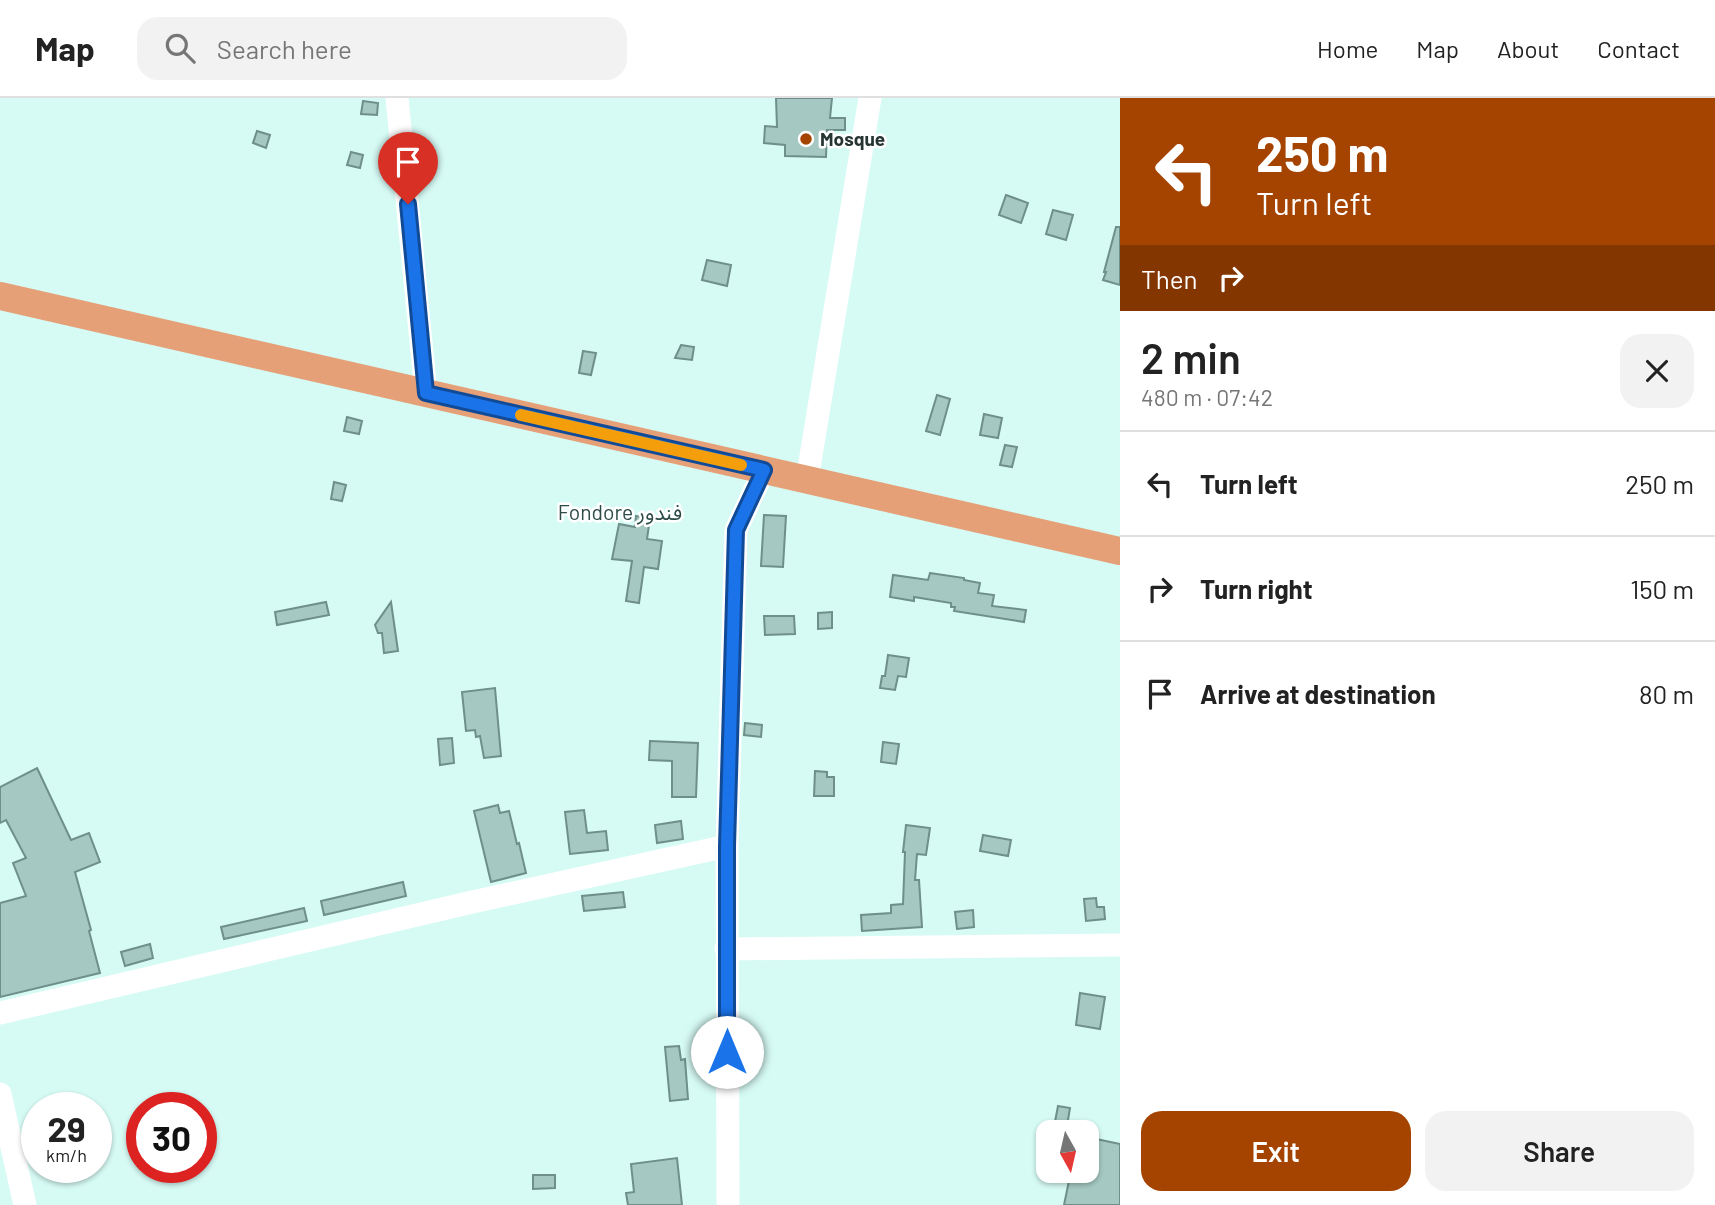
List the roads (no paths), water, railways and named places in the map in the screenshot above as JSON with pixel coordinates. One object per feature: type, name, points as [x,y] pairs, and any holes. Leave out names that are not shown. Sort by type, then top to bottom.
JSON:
[{"type":"main road","points":[[0,296],[1120,551]]},
{"type":"street","points":[[397,98],[426,393]]},
{"type":"street","points":[[807,480],[870,98]]},
{"type":"street","points":[[728,1205],[727,846],[736,530],[764,470]]},
{"type":"street","points":[[0,1013],[468,902],[727,846]]},
{"type":"street","points":[[726,949],[1120,945]]},
{"type":"street","points":[[0,1094],[25,1205]]},
{"type":"place","name":"Mosque","points":[[806,139]]},
{"type":"district","name":"Fondore فندور","points":[[620,513]]}]
